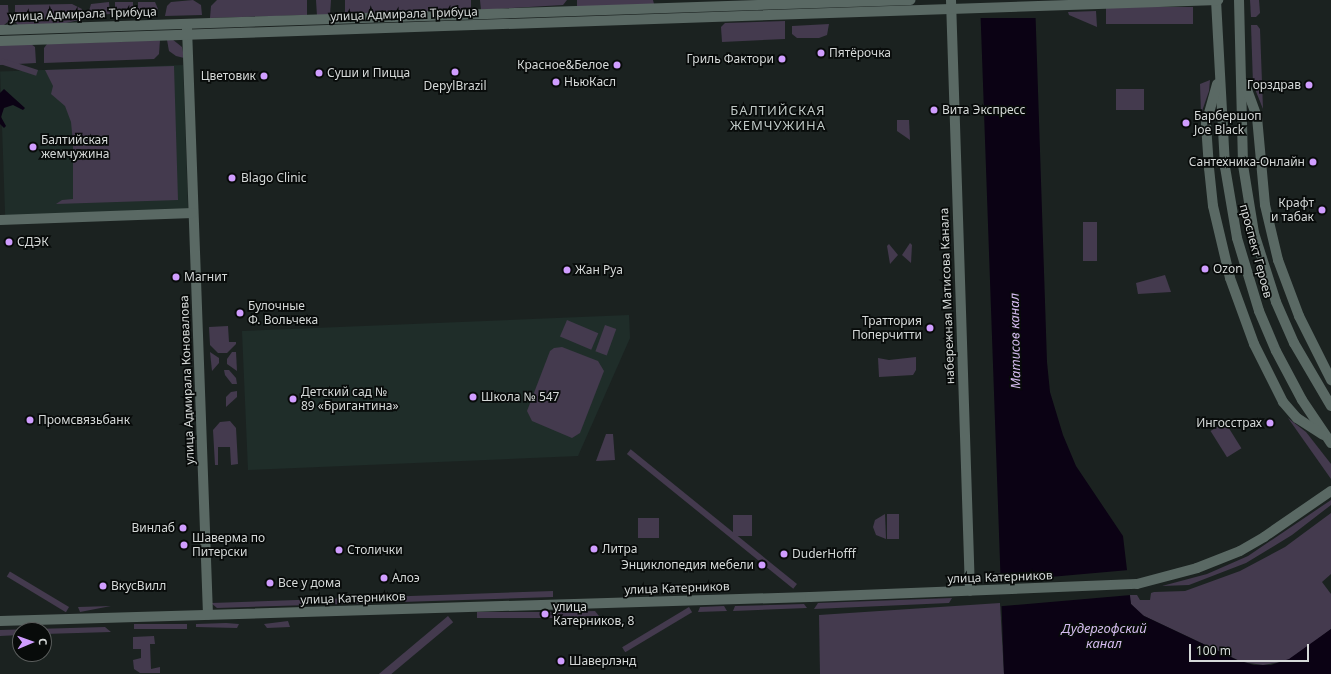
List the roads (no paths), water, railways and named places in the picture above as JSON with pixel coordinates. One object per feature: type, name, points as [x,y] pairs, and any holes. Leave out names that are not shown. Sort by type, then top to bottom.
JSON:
[{"type":"street","name":"улица Адмирала Трибуца","points":[[0,40],[187,29],[911,0]]},
{"type":"street","name":"улица Адмирала Трибуца","points":[[806,5],[951,4],[974,7],[1216,0]]},
{"type":"street","name":"проспект Героев","points":[[1216,0],[1219,78],[1230,204],[1246,272],[1276,351],[1302,400],[1329,440]]},
{"type":"street","name":"проспект Героев","points":[[1239,0],[1243,79],[1244,165],[1254,233],[1276,302],[1294,343],[1331,406]]},
{"type":"street","name":"набережная Матисова Канала","points":[[951,4],[970,591]]},
{"type":"street","name":"улица Адмирала Трибуца","points":[[0,30],[187,29]]},
{"type":"street","name":"улица Адмирала Коновалова","points":[[187,29],[208,615]]},
{"type":"street","points":[[1219,78],[1206,124],[1213,206],[1230,278],[1254,344],[1283,402],[1297,418],[1329,440]]},
{"type":"street","points":[[1243,79],[1257,117],[1265,205],[1278,260],[1299,316],[1331,380]]},
{"type":"street","points":[[0,220],[193,213]]},
{"type":"street","name":"улица Катерников","points":[[0,621],[970,591],[1137,584],[1197,568],[1240,551],[1264,538],[1331,492]]},
{"type":"water","points":[[980,0],[1035,0],[1047,362],[1050,392],[1063,435],[1076,466],[1123,536],[1131,604],[1144,616],[1237,660],[1254,665],[1271,665],[1289,659],[1331,629],[1331,674],[1004,674]]},
{"type":"water","name":"Балтийская жемчужина","points":[[4,89],[25,108],[23,110],[13,105],[4,108],[1,117],[6,126],[4,128],[0,124],[0,93]]},
{"type":"place","name":"Пятёрочка","points":[[821,53]]},
{"type":"place","name":"Гриль Фактори","points":[[782,59]]},
{"type":"place","name":"Красное&Белое","points":[[617,65]]},
{"type":"place","name":"DepylBrazil","points":[[455,72]]},
{"type":"place","name":"Суши и Пицца","points":[[319,73]]},
{"type":"place","name":"Цветовик","points":[[264,76]]},
{"type":"place","name":"НьюКасл","points":[[556,82]]},
{"type":"place","name":"Горздрав","points":[[1309,85]]},
{"type":"place","name":"Вита Экспресс","points":[[934,110]]},
{"type":"place","name":"Барбершоп Joe Black","points":[[1186,123]]},
{"type":"place","name":"Балтийская жемчужина","points":[[33,147]]},
{"type":"place","name":"Сантехника-Онлайн","points":[[1313,162]]},
{"type":"place","name":"Blago Clinic","points":[[232,178]]},
{"type":"place","name":"Крафт и табак","points":[[1322,210]]},
{"type":"place","name":"СДЭК","points":[[9,242]]},
{"type":"place","name":"Ozon","points":[[1205,269]]},
{"type":"place","name":"Жан Руа","points":[[567,270]]},
{"type":"place","name":"Магнит","points":[[176,277]]},
{"type":"place","name":"Булочные Ф. Вольчека","points":[[240,313]]},
{"type":"place","name":"Траттория Поперчитти","points":[[930,328]]},
{"type":"place","name":"Школа № 547","points":[[473,397]]},
{"type":"place","name":"Детский сад № 89 «Бригантина»","points":[[293,399]]},
{"type":"place","name":"Промсвязьбанк","points":[[30,420]]},
{"type":"place","name":"Ингосстрах","points":[[1270,423]]},
{"type":"place","name":"Винлаб","points":[[183,528]]},
{"type":"place","name":"Шаверма по Питерски","points":[[184,545]]},
{"type":"place","name":"Литра","points":[[594,549]]},
{"type":"place","name":"Столички","points":[[339,550]]},
{"type":"place","name":"DuderHofff","points":[[784,554]]},
{"type":"place","name":"Энциклопедия мебели","points":[[762,565]]},
{"type":"place","name":"Алоэ","points":[[384,578]]},
{"type":"place","name":"Все у дома","points":[[270,583]]},
{"type":"place","name":"ВкусВилл","points":[[103,586]]},
{"type":"place","name":"улица Катерников, 8","points":[[545,614]]},
{"type":"place","name":"Шаверлэнд","points":[[561,661]]},
{"type":"district","name":"БАЛТИЙСКАЯ ЖЕМЧУЖИНА","points":[[778,118]]},
{"type":"water label","name":"Матисов канал","points":[[1015,341]]},
{"type":"water label","name":"Дудергофский канал","points":[[1104,636]]}]
